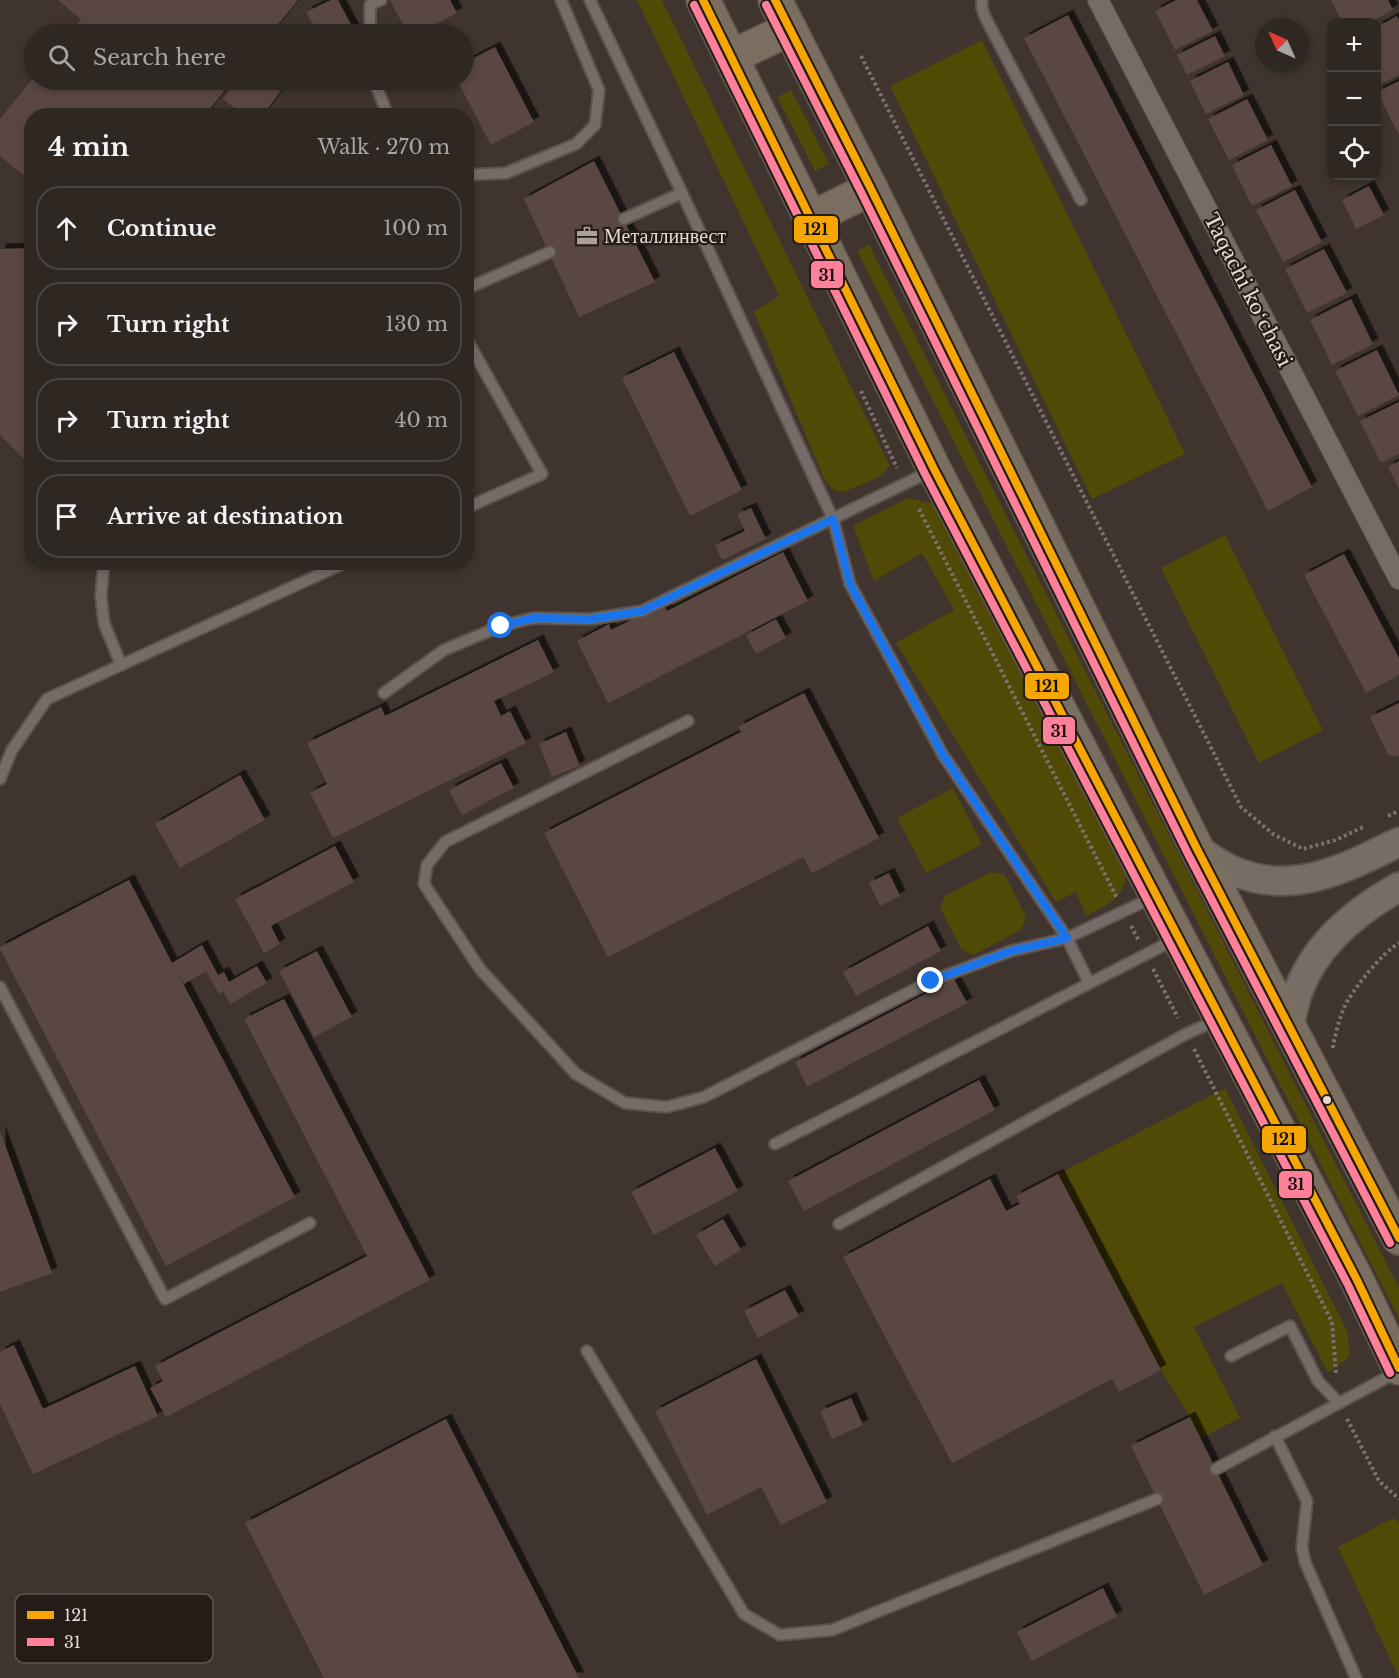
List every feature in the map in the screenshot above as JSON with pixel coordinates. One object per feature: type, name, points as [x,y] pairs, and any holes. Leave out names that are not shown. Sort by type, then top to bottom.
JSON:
[{"type":"highway","points":[[703,0],[934,469],[1357,1280],[1399,1369]]},
{"type":"highway","points":[[775,0],[871,189],[1197,849],[1399,1238]]},
{"type":"highway","points":[[731,57],[790,29]]},
{"type":"highway","points":[[811,218],[871,189]]},
{"type":"main road","points":[[1197,849],[1218,864],[1241,874],[1280,881],[1321,876],[1346,868],[1399,842]]},
{"type":"main road","points":[[1290,1028],[1298,992],[1324,946],[1360,913],[1399,887]]},
{"type":"street","name":"Taqachi koʻchasi","points":[[1098,0],[1399,579]]},
{"type":"lane","points":[[370,24],[370,5],[381,0]]},
{"type":"lane","points":[[474,175],[506,173],[576,144],[595,125],[599,90],[561,0]]},
{"type":"lane","points":[[590,0],[833,519],[850,584],[943,755],[1067,938],[1089,983]]},
{"type":"lane","points":[[982,0],[985,17],[1081,200]]},
{"type":"lane","points":[[378,90],[385,108]]},
{"type":"lane","points":[[624,219],[682,193]]},
{"type":"lane","points":[[474,285],[550,252]]},
{"type":"lane","points":[[474,352],[542,474],[474,504]]},
{"type":"lane","points":[[384,693],[444,650],[501,626],[533,618],[591,619],[642,611],[934,469]]},
{"type":"lane","points":[[103,570],[100,595],[104,623],[121,664]]},
{"type":"lane","points":[[0,779],[12,750],[47,699],[329,570]]},
{"type":"lane","points":[[688,721],[445,842],[427,866],[424,884],[480,969],[576,1074],[625,1103],[667,1107],[704,1097],[931,981],[1011,951],[1067,938],[1156,896]]},
{"type":"lane","points":[[775,1144],[1178,938]]},
{"type":"lane","points":[[0,987],[165,1299],[310,1222]]},
{"type":"lane","points":[[839,1224],[1186,1034],[1220,1019]]},
{"type":"lane","points":[[1231,1356],[1290,1326],[1318,1381],[1338,1402]]},
{"type":"lane","points":[[587,1351],[744,1614],[780,1635],[832,1630],[1157,1499]]},
{"type":"lane","points":[[1216,1469],[1399,1369]]},
{"type":"lane","points":[[1275,1436],[1307,1501],[1302,1547],[1305,1562],[1356,1678]]},
{"type":"path","points":[[861,56],[1241,807],[1273,834],[1303,849],[1336,840],[1368,825]]},
{"type":"path","points":[[1378,820],[1399,811]]},
{"type":"path","points":[[1334,1056],[1332,1045],[1344,1007],[1366,975],[1390,948],[1399,943]]},
{"type":"path","points":[[1285,1229],[1332,1322],[1338,1402],[1379,1481],[1399,1499]]},
{"type":"shaded area","points":[[637,0],[662,0],[890,466],[881,476],[844,492],[834,490],[825,481],[754,312],[779,296]]},
{"type":"shaded area","points":[[982,40],[1185,454],[1092,499],[890,86]]},
{"type":"shaded area","points":[[791,90],[829,164],[815,171],[777,97]]},
{"type":"shaded area","points":[[869,245],[1399,1288],[1399,1319],[857,251]]},
{"type":"shaded area","points":[[909,498],[935,504],[1126,876],[1121,891],[1112,901],[1086,916],[1076,892],[1056,902],[896,643],[954,610],[922,553],[874,581],[853,526]]},
{"type":"shaded area","points":[[1225,535],[1323,730],[1259,763],[1161,568]]},
{"type":"shaded area","points":[[953,788],[982,844],[926,873],[897,818]]},
{"type":"shaded area","points":[[991,872],[1005,875],[1026,917],[1021,930],[974,955],[962,950],[940,908],[945,896]]},
{"type":"shaded area","points":[[1225,1088],[1348,1333],[1349,1357],[1328,1373],[1282,1283],[1194,1327],[1240,1418],[1201,1438],[1161,1370],[1058,1174]]},
{"type":"shaded area","points":[[1393,1518],[1399,1522],[1399,1678],[1338,1547]]},
{"type":"building","points":[[58,0],[298,0],[278,24],[77,24],[81,19]]},
{"type":"building","points":[[331,0],[338,0],[351,24],[313,24],[306,12]]},
{"type":"building","points":[[390,0],[450,0],[457,13],[436,24],[403,24]]},
{"type":"building","points":[[1176,0],[1197,0],[1213,31],[1175,50],[1155,11]]},
{"type":"building","points":[[1331,0],[1388,0],[1393,10],[1378,18],[1340,18]]},
{"type":"building","points":[[1068,15],[1312,487],[1268,511],[1024,38]]},
{"type":"building","points":[[1397,16],[1399,20],[1399,75],[1381,84],[1381,72],[1381,25]]},
{"type":"building","points":[[1215,36],[1225,56],[1187,75],[1177,55]]},
{"type":"building","points":[[495,47],[534,122],[491,145],[474,112],[474,108],[472,108],[462,90],[474,90],[474,58]]},
{"type":"building","points":[[1228,62],[1244,95],[1206,114],[1190,81]]},
{"type":"building","points":[[1399,81],[1399,135],[1381,100],[1381,90]]},
{"type":"building","points":[[24,89],[225,90],[210,108],[24,108],[24,176],[0,156],[0,119]]},
{"type":"building","points":[[230,90],[282,90],[268,108],[235,108],[223,99]]},
{"type":"building","points":[[1247,99],[1268,140],[1229,160],[1208,119]]},
{"type":"building","points":[[1271,145],[1292,186],[1252,206],[1232,165]]},
{"type":"building","name":"Металлинвест","points":[[594,161],[655,282],[579,317],[524,199]]},
{"type":"building","points":[[1369,186],[1384,215],[1356,229],[1342,200]]},
{"type":"building","points":[[1295,190],[1322,242],[1283,262],[1256,210]]},
{"type":"building","points":[[24,248],[24,459],[0,435],[0,249]]},
{"type":"building","points":[[1324,249],[1347,293],[1307,313],[1285,269]]},
{"type":"building","points":[[1351,299],[1373,344],[1332,365],[1310,320]]},
{"type":"building","points":[[1377,350],[1399,395],[1358,416],[1335,371]]},
{"type":"building","points":[[674,352],[742,490],[690,516],[622,378]]},
{"type":"building","points":[[1399,402],[1399,454],[1381,463],[1360,421]]},
{"type":"building","points":[[1399,461],[1399,489],[1388,467]]},
{"type":"building","points":[[751,508],[766,539],[722,560],[715,545],[745,531],[737,514]]},
{"type":"building","points":[[783,552],[808,601],[608,703],[577,641],[609,624],[611,630],[663,604],[667,611]]},
{"type":"building","points":[[1344,554],[1399,658],[1399,675],[1366,693],[1304,575]]},
{"type":"building","points":[[776,619],[786,638],[756,654],[746,635]]},
{"type":"building","points":[[538,640],[554,672],[494,701],[501,716],[510,711],[526,743],[333,838],[310,793],[327,784],[307,743],[381,707],[385,716]]},
{"type":"building","points":[[804,693],[879,838],[812,873],[803,857],[608,957],[544,833],[741,732],[738,727]]},
{"type":"building","points":[[1399,703],[1399,756],[1388,755],[1370,717]]},
{"type":"building","points":[[566,732],[580,766],[552,777],[539,744]]},
{"type":"building","points":[[501,763],[514,788],[462,815],[449,790]]},
{"type":"building","points":[[240,775],[265,820],[180,868],[155,824]]},
{"type":"building","points":[[335,846],[354,882],[271,926],[280,944],[264,953],[235,899]]},
{"type":"building","points":[[889,873],[900,896],[880,906],[869,883]]},
{"type":"building","points":[[129,880],[172,963],[202,945],[218,975],[224,972],[229,982],[257,966],[267,983],[230,1004],[223,991],[219,994],[206,971],[184,984],[176,970],[295,1197],[166,1266],[0,949]]},
{"type":"building","points":[[928,926],[941,951],[856,996],[843,972]]},
{"type":"building","points":[[317,951],[352,1017],[314,1037],[279,971]]},
{"type":"building","points":[[954,979],[967,1003],[807,1087],[795,1062]]},
{"type":"building","points":[[284,999],[430,1280],[166,1417],[150,1388],[163,1381],[155,1366],[367,1256],[244,1019]]},
{"type":"building","points":[[979,1080],[995,1110],[804,1211],[788,1181]]},
{"type":"building","points":[[0,1131],[52,1273],[0,1292]]},
{"type":"building","points":[[715,1148],[738,1191],[654,1235],[631,1192]]},
{"type":"building","points":[[1058,1174],[1161,1370],[1119,1392],[1112,1379],[952,1463],[843,1257],[990,1179],[1006,1211],[1020,1204],[1016,1196]]},
{"type":"building","points":[[723,1219],[741,1250],[715,1266],[696,1235]]},
{"type":"building","points":[[785,1290],[799,1316],[758,1338],[744,1311]]},
{"type":"building","points":[[14,1345],[43,1409],[135,1366],[158,1416],[33,1474],[0,1404],[0,1352]]},
{"type":"building","points":[[756,1359],[827,1502],[781,1525],[761,1487],[707,1515],[655,1411]]},
{"type":"building","points":[[851,1398],[863,1425],[832,1439],[820,1411]]},
{"type":"building","points":[[1190,1417],[1263,1565],[1204,1595],[1131,1446]]},
{"type":"building","points":[[446,1419],[579,1678],[324,1678],[245,1523]]},
{"type":"building","points":[[1103,1588],[1117,1616],[1032,1661],[1017,1632]]},
{"type":"transit line","name":"121","points":[[703,0],[934,469],[1357,1280],[1399,1368]]},
{"type":"transit line","name":"121","points":[[775,0],[871,189],[1197,849],[1399,1238]]},
{"type":"transit line","name":"31","points":[[694,5],[925,474],[1348,1285],[1390,1373]]},
{"type":"transit line","name":"31","points":[[766,5],[862,194],[1188,854],[1390,1243]]},
{"type":"place","name":"Металлинвест","points":[[587,236]]},
{"type":"route","points":[[501,626],[533,618],[591,619],[642,611],[833,519],[850,584],[943,755],[1067,938],[1011,951],[931,981]]}]
